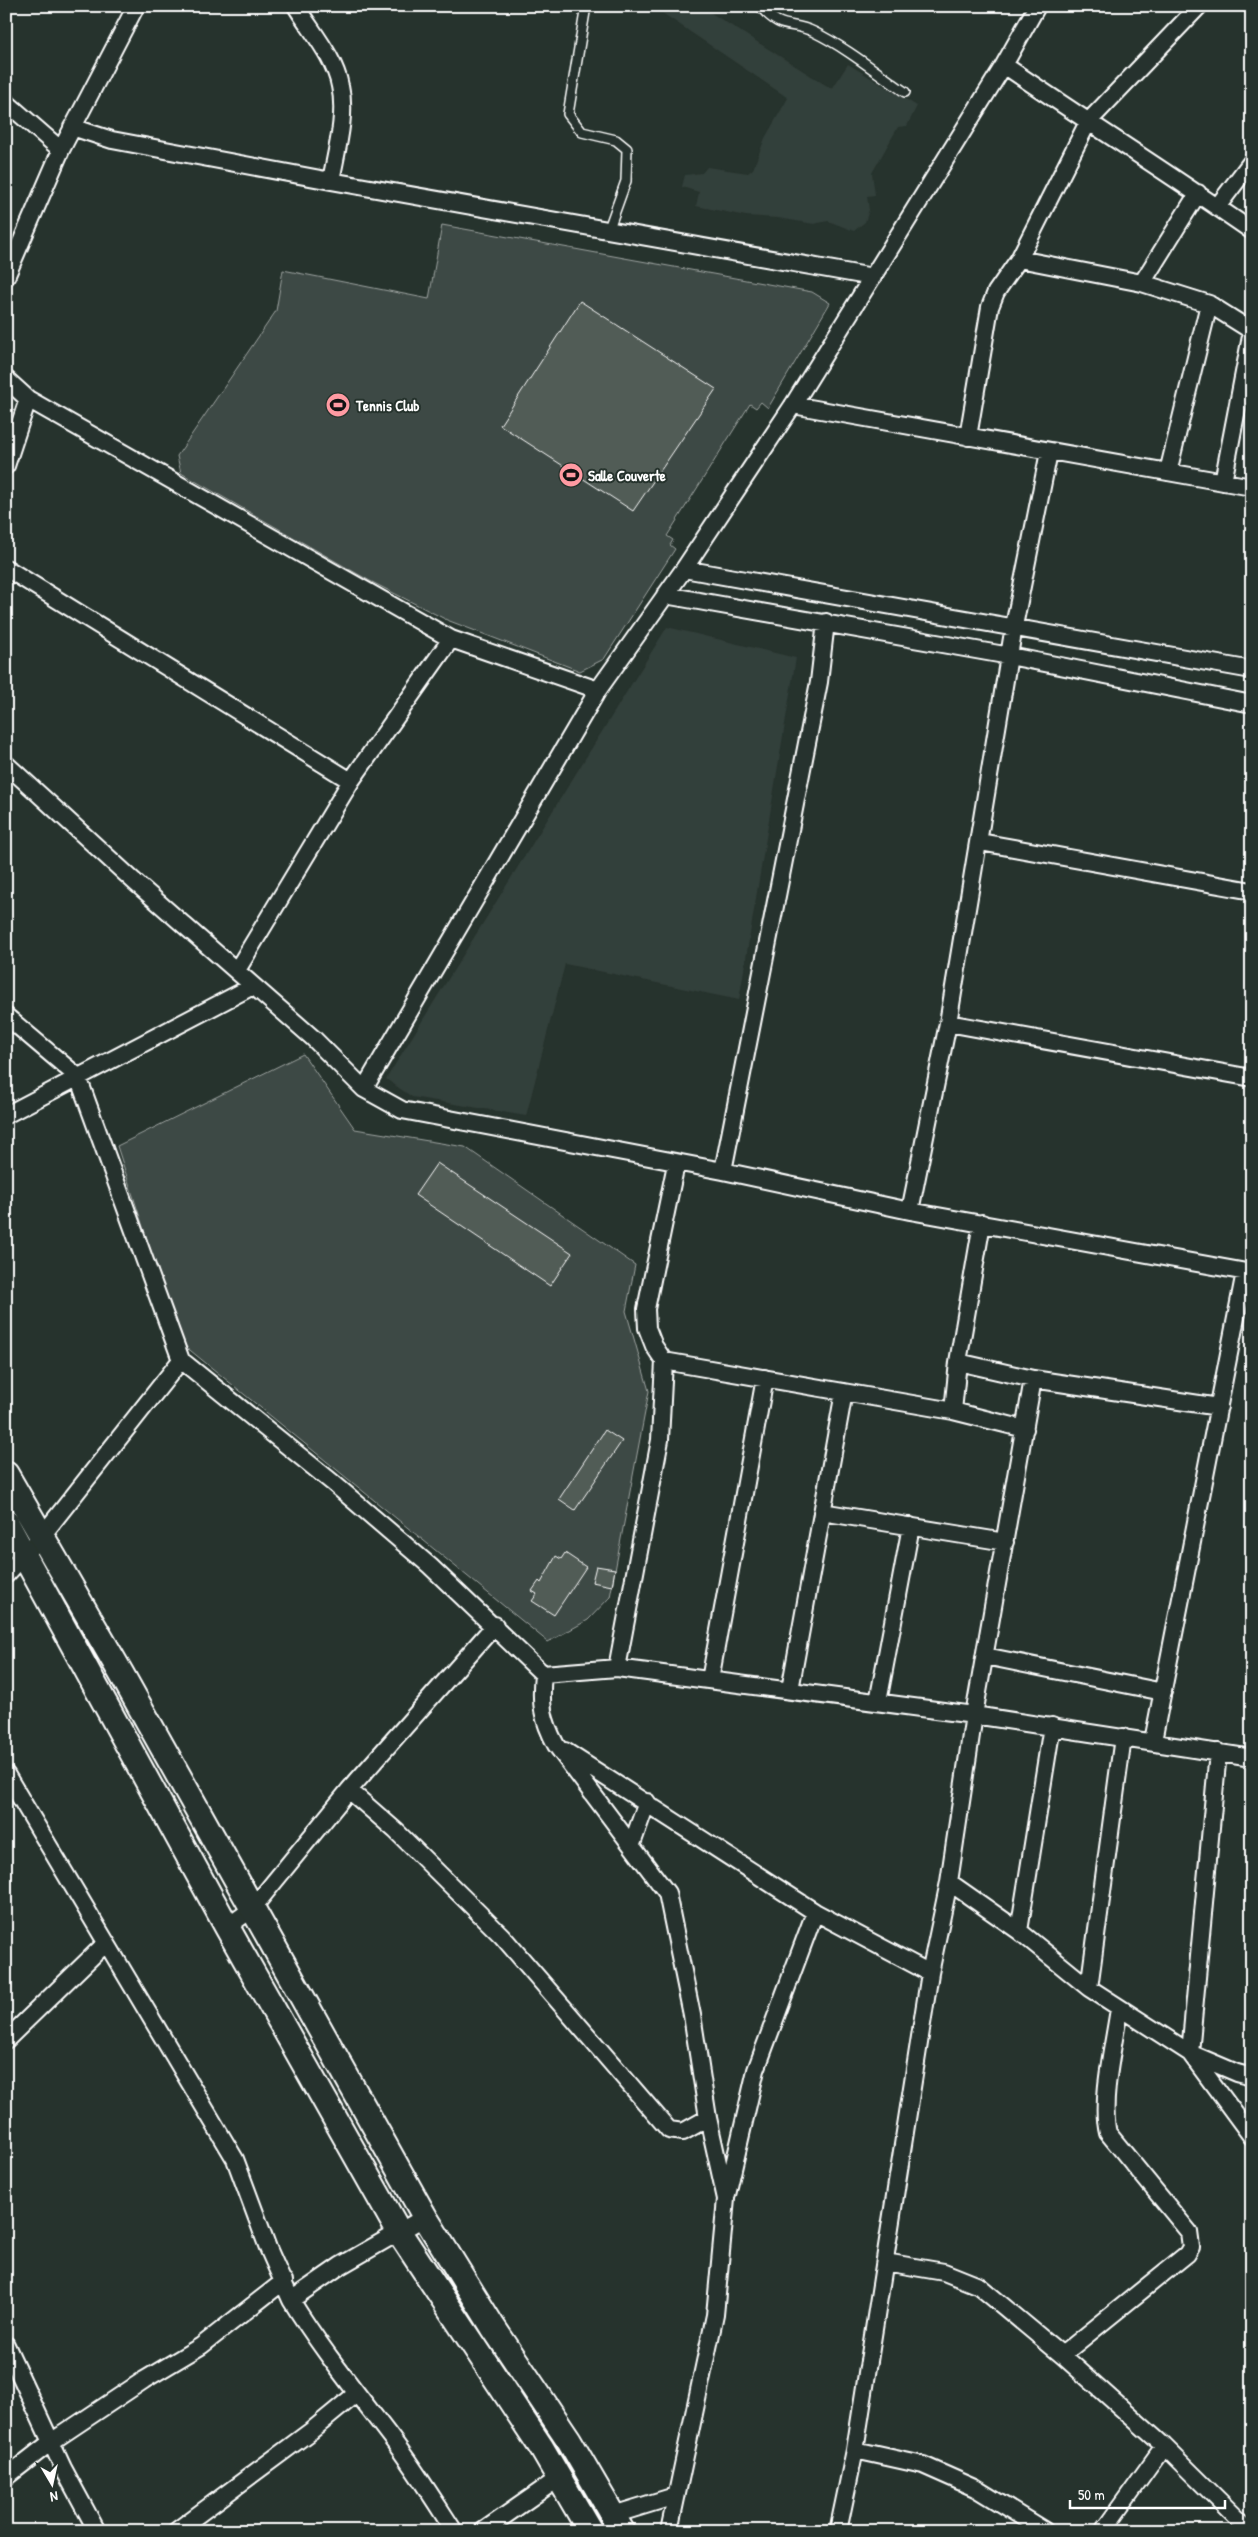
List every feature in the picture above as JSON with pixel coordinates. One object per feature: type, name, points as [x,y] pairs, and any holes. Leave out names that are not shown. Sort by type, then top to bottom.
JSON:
[{"type":"street","points":[[6,277],[72,127],[136,6]]},
{"type":"street","points":[[296,6],[334,67],[340,85],[342,104],[332,181]]},
{"type":"street","points":[[364,1089],[598,690],[684,569],[793,404],[1004,65],[1037,6]]},
{"type":"street","points":[[968,437],[990,307],[996,292],[1019,259],[1088,122],[1199,6]]},
{"type":"street","points":[[1004,65],[1088,122],[1114,136],[1252,231]]},
{"type":"street","points":[[6,102],[61,150]]},
{"type":"street","points":[[72,127],[112,140],[608,231],[873,277]]},
{"type":"street","points":[[1217,207],[1252,161]]},
{"type":"street","points":[[1142,283],[1198,193]]},
{"type":"street","points":[[1019,259],[1142,283],[1209,304],[1252,332],[1223,482]]},
{"type":"street","points":[[1168,472],[1209,304]]},
{"type":"street","points":[[6,380],[28,399],[451,639],[598,690]]},
{"type":"street","points":[[6,466],[28,399]]},
{"type":"street","points":[[793,404],[1049,452],[1252,487]]},
{"type":"street","points":[[910,1211],[948,1023],[980,842],[1014,626],[1049,452]]},
{"type":"street","points":[[6,568],[351,781]]},
{"type":"street","points":[[684,569],[1014,626],[1252,670]]},
{"type":"street","points":[[665,594],[1010,656],[1252,704]]},
{"type":"street","points":[[724,1171],[819,682],[826,622]]},
{"type":"street","points":[[237,970],[351,781],[451,639]]},
{"type":"street","points":[[6,764],[136,883],[313,1038],[364,1089],[402,1110],[676,1164],[724,1171],[910,1211],[1248,1273],[1219,1407],[1153,1741]]},
{"type":"street","points":[[980,842],[1252,892]]},
{"type":"street","points":[[6,1115],[253,986]]},
{"type":"street","points":[[6,1016],[78,1077],[181,1360],[332,1482],[495,1625],[543,1674]]},
{"type":"street","points":[[948,1023],[1252,1078]]},
{"type":"street","points":[[617,1668],[660,1440],[664,1361],[654,1346],[647,1328],[646,1310],[676,1164]]},
{"type":"street","points":[[953,1411],[958,1362],[982,1223]]},
{"type":"street","points":[[6,1575],[41,1537],[181,1360]]},
{"type":"street","points":[[664,1361],[953,1411],[1025,1429]]},
{"type":"street","points":[[958,1362],[1033,1379],[1219,1407]]},
{"type":"street","points":[[710,1680],[765,1378]]},
{"type":"street","points":[[838,2531],[854,2450],[885,2262],[930,1973],[949,1882],[974,1715],[1033,1379]]},
{"type":"street","points":[[790,1690],[844,1392]]},
{"type":"street","points":[[6,1474],[121,1674],[425,2217],[493,2327],[569,2440],[618,2523],[675,2496]]},
{"type":"street","points":[[822,1512],[1005,1542]]},
{"type":"street","points":[[6,1522],[26,1555],[227,1927],[399,2232],[559,2478],[590,2531]]},
{"type":"street","points":[[878,1702],[911,1526]]},
{"type":"street","points":[[227,1927],[252,1909],[349,1790],[495,1625]]},
{"type":"street","points":[[985,1656],[1162,1692]]},
{"type":"street","points":[[543,1674],[617,1668],[1052,1726],[1252,1758]]},
{"type":"street","points":[[543,1674],[540,1700],[545,1725],[556,1746],[667,1892],[692,2015],[708,2118],[726,2199]]},
{"type":"street","points":[[1019,1931],[1052,1726]]},
{"type":"street","points":[[1089,1988],[1123,1737]]},
{"type":"street","points":[[556,1746],[647,1802],[815,1912],[930,1973]]},
{"type":"street","points":[[1218,1752],[1190,2053],[1252,2137]]},
{"type":"street","points":[[6,1774],[235,2159],[268,2248],[291,2300],[313,2336],[393,2440],[454,2531]]},
{"type":"street","points":[[349,1790],[396,1831],[502,1936],[669,2130],[683,2132],[708,2118]]},
{"type":"street","points":[[632,1844],[647,1802]]},
{"type":"street","points":[[949,1882],[1019,1931],[1119,2010],[1190,2053],[1237,2073],[1252,2077]]},
{"type":"street","points":[[668,2531],[715,2315],[726,2199],[756,2070],[815,1912]]},
{"type":"street","points":[[6,2040],[106,1943]]},
{"type":"street","points":[[1062,2355],[1187,2254],[1190,2247],[1188,2232],[1108,2133],[1105,2121],[1106,2100],[1119,2010]]},
{"type":"street","points":[[291,2300],[340,2266],[425,2217]]},
{"type":"street","points":[[885,2262],[944,2272],[979,2286],[1062,2355],[1164,2446],[1250,2531]]},
{"type":"street","points":[[6,2477],[51,2442],[144,2380],[200,2346],[284,2281]]},
{"type":"street","points":[[6,2345],[51,2442],[97,2531]]},
{"type":"street","points":[[176,2531],[311,2431],[356,2394]]},
{"type":"street","points":[[1103,2531],[1164,2446]]},
{"type":"street","points":[[854,2450],[923,2465],[975,2488],[1045,2531]]},
{"type":"street","points":[[483,2531],[559,2478]]},
{"type":"lane","points":[[586,6],[568,114],[582,132],[616,140],[627,149],[626,181],[608,231]]},
{"type":"lane","points":[[760,6],[771,19],[787,26],[812,30],[906,92]]},
{"type":"shaded area","points":[[652,6],[700,6],[832,89],[848,64],[917,106],[907,126],[898,127],[872,173],[875,195],[867,196],[869,210],[865,222],[854,231],[828,221],[814,224],[778,218],[746,216],[696,206],[699,192],[682,187],[685,175],[702,173],[707,167],[748,173],[753,169],[765,138],[788,98]]},
{"type":"shaded area","name":"Salle Couverte","points":[[442,225],[812,292],[830,303],[768,408],[761,402],[756,408],[750,404],[667,536],[673,540],[670,545],[675,549],[604,659],[580,671],[447,620],[370,581],[181,473],[177,456],[276,311],[283,270],[429,299]]},
{"type":"shaded area","points":[[667,627],[796,658],[739,1000],[565,964],[526,1116],[412,1097],[386,1079]]},
{"type":"shaded area","points":[[303,1054],[355,1129],[465,1147],[635,1265],[626,1311],[649,1391],[610,1597],[588,1620],[548,1642],[180,1342],[117,1146]]},
{"type":"building","points":[[580,301],[716,389],[633,511],[500,425]]},
{"type":"building","points":[[437,1163],[572,1253],[550,1286],[415,1195]]},
{"type":"building","points":[[605,1430],[622,1441],[575,1510],[559,1499]]},
{"type":"building","points":[[565,1553],[586,1567],[554,1615],[532,1601],[537,1594],[532,1591],[539,1581],[541,1583],[556,1556],[561,1559]]},
{"type":"building","points":[[596,1566],[615,1569],[612,1586],[592,1582]]},
{"type":"place","name":"Tennis Club","points":[[338,405]]},
{"type":"place","name":"Salle Couverte","points":[[571,475]]}]
